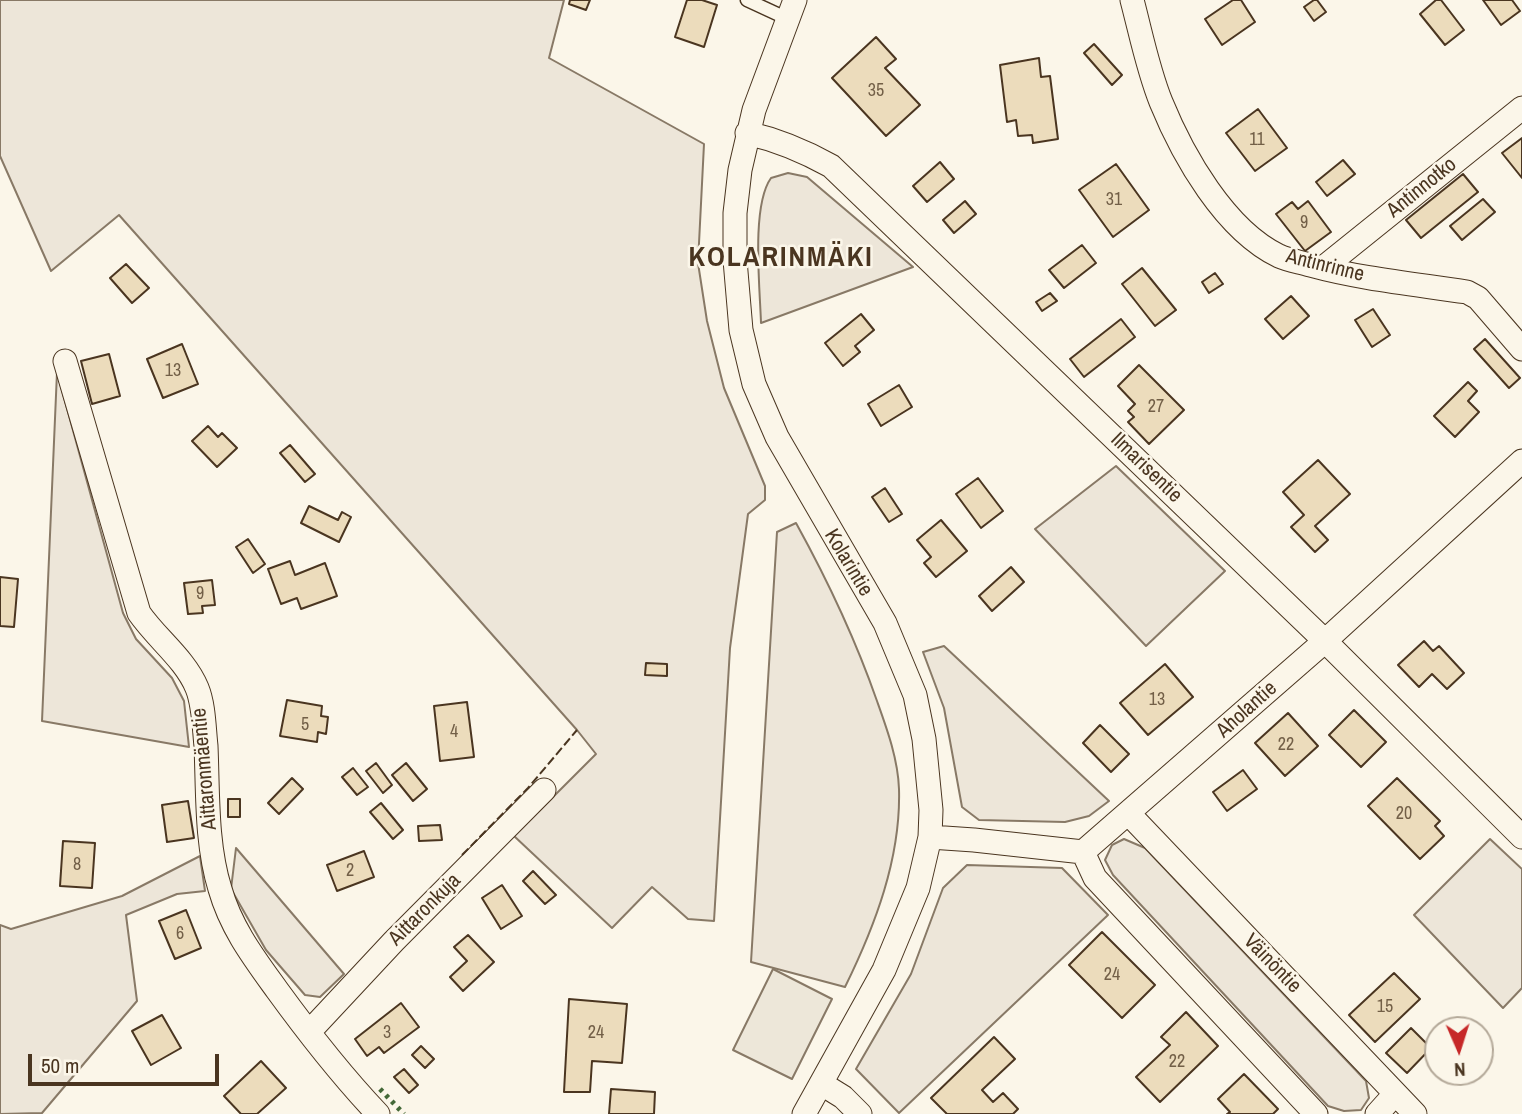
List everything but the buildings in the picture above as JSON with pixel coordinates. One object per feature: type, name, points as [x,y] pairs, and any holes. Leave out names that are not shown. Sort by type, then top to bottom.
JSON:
[{"type":"street","name":"Antinrinne","points":[[1132,0],[1161,101],[1181,145],[1232,219],[1253,239],[1280,256],[1323,268],[1467,292],[1478,298],[1522,349]]},
{"type":"street","name":"Kolarintie","points":[[792,10],[747,133],[735,213],[735,260],[741,330],[754,384],[783,448],[885,623],[915,695],[929,776],[930,837],[918,888],[884,970],[804,1114]]},
{"type":"street","name":"Antinnotko","points":[[1323,268],[1522,107]]},
{"type":"street","name":"Ilmarisentie","points":[[747,133],[796,148],[831,166],[1325,640],[1522,837]]},
{"type":"street","name":"Aittaronmäentie","points":[[65,361],[139,613],[152,632],[191,675],[199,692],[205,731],[212,846],[219,888],[226,909],[248,949],[309,1032],[348,1082],[378,1114]]},
{"type":"street","name":"Aholantie","points":[[1083,852],[1325,640],[1522,461]]},
{"type":"street","name":"Aittaronkuja","points":[[309,1032],[394,941],[544,790]]},
{"type":"street","name":"Väinöntie","points":[[1129,814],[1415,1114]]},
{"type":"street","points":[[930,837],[974,839],[1083,852],[1095,878],[1316,1114]]},
{"type":"street","points":[[822,1084],[844,1097],[860,1114]]},
{"type":"street","points":[[1377,1114],[1395,1094]]},
{"type":"lane","points":[[747,0],[792,10]]},
{"type":"shaded area","points":[[0,0],[564,0],[549,58],[704,144],[698,263],[707,321],[724,388],[765,486],[765,500],[748,514],[730,648],[714,921],[688,919],[652,887],[612,928],[514,836],[596,754],[119,215],[51,271],[0,156]]},
{"type":"shaded area","points":[[788,173],[807,177],[913,267],[761,323],[758,248],[761,208],[771,178]]},
{"type":"shaded area","points":[[57,372],[123,613],[136,639],[172,678],[184,701],[189,747],[42,721]]},
{"type":"shaded area","points":[[1116,466],[1225,571],[1146,646],[1035,529]]},
{"type":"shaded area","points":[[796,523],[830,588],[860,655],[888,733],[898,778],[898,815],[891,866],[876,916],[845,987],[751,962],[777,532]]},
{"type":"shaded area","points":[[944,646],[1109,801],[1089,816],[1065,822],[979,820],[962,807],[944,708],[923,652]]},
{"type":"shaded area","points":[[1124,839],[1145,848],[1366,1081],[1369,1098],[1361,1110],[1344,1111],[1328,1106],[1113,875],[1105,860],[1112,845]]},
{"type":"shaded area","points":[[1490,839],[1522,869],[1522,988],[1503,1008],[1414,915]]},
{"type":"shaded area","points":[[236,848],[344,974],[320,997],[305,995],[266,950],[231,889]]},
{"type":"shaded area","points":[[200,856],[205,891],[177,894],[126,915],[137,1001],[42,1113],[0,1114],[0,925],[11,929],[122,896]]},
{"type":"shaded area","points":[[967,865],[1062,868],[1108,915],[899,1113],[856,1069],[911,974],[943,888]]},
{"type":"shaded area","points":[[773,969],[832,999],[792,1079],[733,1050]]},
{"type":"hedge","points":[[380,1089],[404,1114]]},
{"type":"fence","points":[[462,855],[528,788],[577,730]]},
{"type":"district","name":"KOLARINMÄKI","points":[[781,258]]}]
